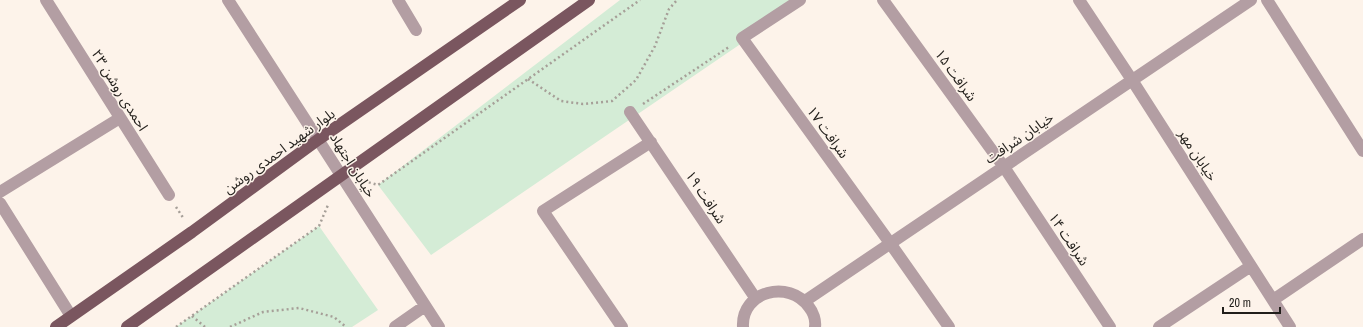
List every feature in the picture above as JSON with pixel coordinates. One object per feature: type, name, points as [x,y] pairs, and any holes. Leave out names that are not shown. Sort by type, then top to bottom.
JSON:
[{"type":"main road","name":"بلوار شهید احمدی روشن","points":[[56,327],[192,232],[319,139],[520,0]]},
{"type":"main road","points":[[127,327],[589,0]]},
{"type":"street","name":"احمدی روشن ۲۳","points":[[46,0],[169,195]]},
{"type":"street","name":"خیابان اجتهاد","points":[[228,0],[439,327]]},
{"type":"street","points":[[398,0],[416,30]]},
{"type":"street","points":[[742,38],[800,0]]},
{"type":"street","name":"شرافت ۱۵","points":[[883,0],[1004,167]]},
{"type":"street","name":"خیابان مهر","points":[[1079,0],[1290,327]]},
{"type":"street","name":"خیابان شرافت","points":[[805,301],[1251,0]]},
{"type":"street","points":[[1267,0],[1363,151]]},
{"type":"street","name":"شرافت ۱۷","points":[[742,38],[949,327]]},
{"type":"street","name":"شرافت ۱۹","points":[[630,112],[756,299]]},
{"type":"street","points":[[0,192],[120,118]]},
{"type":"street","points":[[622,327],[543,211],[651,142]]},
{"type":"street","name":"شرافت ۱۴","points":[[1004,167],[1110,327]]},
{"type":"street","points":[[0,203],[71,316]]},
{"type":"street","points":[[1273,300],[1363,239]]},
{"type":"street","points":[[1159,327],[1251,266]]},
{"type":"street","points":[[743,327],[746,312],[752,302],[761,295],[772,291],[783,291],[795,294],[805,301],[812,311],[815,327]]},
{"type":"street","points":[[395,327],[426,306]]},
{"type":"path","points":[[342,176],[378,185],[640,0]]},
{"type":"path","points":[[528,79],[561,101],[583,104],[612,101],[636,80],[655,46],[669,9],[677,0]]},
{"type":"path","points":[[630,112],[742,38]]},
{"type":"path","points":[[169,195],[192,232]]},
{"type":"path","points":[[176,327],[319,226],[329,204]]},
{"type":"path","points":[[230,327],[263,312],[299,308],[334,317],[346,327]]},
{"type":"path","points":[[192,316],[205,327]]},
{"type":"green space","points":[[620,0],[805,0],[431,255],[378,185]]},
{"type":"green space","points":[[319,226],[378,310],[352,327],[176,327]]}]
